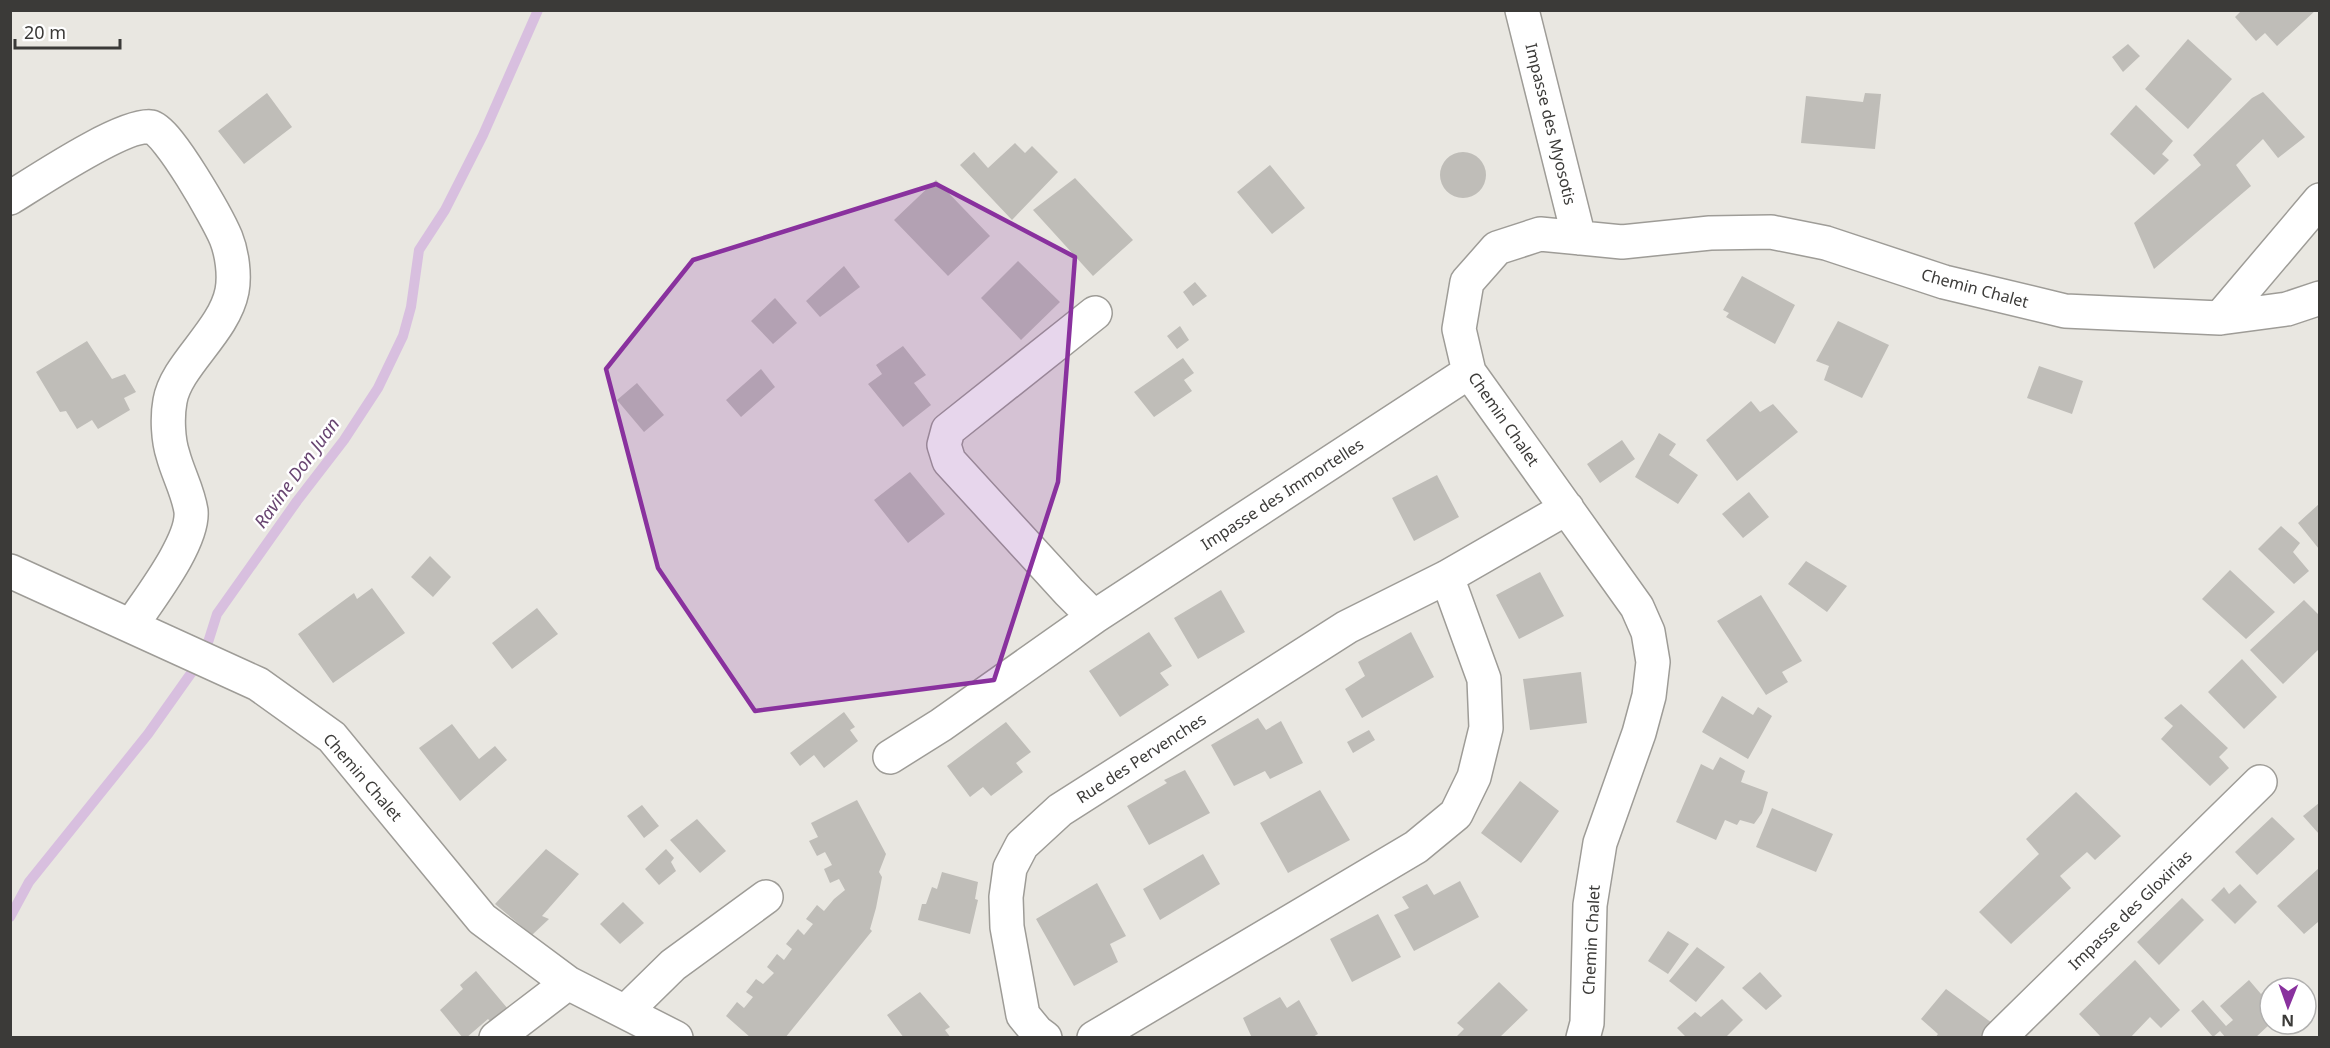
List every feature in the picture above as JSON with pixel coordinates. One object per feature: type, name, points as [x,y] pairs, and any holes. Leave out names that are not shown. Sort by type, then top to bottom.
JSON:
[{"type":"street","name":"Impasse des Myosotis","points":[[1522,10],[1579,238]]},
{"type":"street","points":[[10,198],[95,147],[136,129],[150,127],[165,136],[207,201],[227,240],[233,268],[232,291],[212,333],[177,381],[170,400],[169,424],[172,453],[186,491],[191,513],[181,549],[141,631]]},
{"type":"street","points":[[2220,318],[2319,200]]},
{"type":"street","name":"Chemin Chalet","points":[[1583,1038],[1587,1023],[1590,905],[1600,843],[1640,733],[1649,696],[1653,662],[1648,632],[1637,607],[1469,372],[1459,329],[1467,282],[1497,248],[1540,234],[1622,242],[1710,233],[1771,232],[1826,243],[1944,282],[2065,311],[2165,318],[2220,318],[2287,309],[2319,298]]},
{"type":"street","points":[[1094,617],[949,461],[944,445],[948,430],[1095,313]]},
{"type":"street","name":"Impasse des Immortelles","points":[[890,757],[941,725],[1094,617],[1469,372]]},
{"type":"street","name":"Rue des Pervenches","points":[[1045,1038],[1023,1015],[1007,927],[1006,897],[1010,868],[1022,845],[1059,810],[1347,627],[1447,577],[1566,508]]},
{"type":"street","name":"Chemin Chalet","points":[[10,571],[258,684],[332,737],[482,919],[568,983],[676,1038]]},
{"type":"street","points":[[1094,1038],[1416,847],[1456,814],[1474,777],[1486,728],[1484,679],[1447,577]]},
{"type":"street","name":"Impasse des Gloxirias","points":[[1999,1038],[2260,782]]},
{"type":"street","points":[[626,1011],[672,965],[766,897]]},
{"type":"street","points":[[496,1038],[568,983]]},
{"type":"highlighted area","points":[[936,184],[1075,257],[1058,482],[994,680],[755,711],[658,568],[606,369],[693,260]]},
{"type":"building","points":[[2242,10],[2316,10],[2277,46],[2265,33],[2256,41],[2235,17]]},
{"type":"building","points":[[2188,39],[2232,79],[2188,129],[2145,89]]},
{"type":"building","points":[[2128,44],[2140,56],[2123,72],[2112,57]]},
{"type":"building","points":[[2263,92],[2305,137],[2278,158],[2263,139],[2236,165],[2251,186],[2154,269],[2134,223],[2201,165],[2193,155],[2252,98]]},
{"type":"building","points":[[267,93],[292,127],[244,164],[218,131]]},
{"type":"building","points":[[1865,93],[1881,94],[1875,149],[1801,143],[1806,96],[1863,102]]},
{"type":"building","points":[[2136,105],[2173,141],[2162,154],[2169,160],[2154,175],[2110,134]]},
{"type":"building","points":[[1015,143],[1025,153],[1032,146],[1058,172],[1012,220],[960,165],[974,152],[988,168]]},
{"type":"building","points":[[1463,152],[1479,159],[1486,175],[1479,191],[1463,198],[1447,191],[1440,175],[1447,159]]},
{"type":"building","points":[[1270,165],[1305,208],[1272,234],[1237,192]]},
{"type":"building","points":[[1075,178],[1133,240],[1093,276],[1033,210]]},
{"type":"building","points":[[936,180],[990,236],[948,276],[894,220]]},
{"type":"building","points":[[1018,261],[1060,302],[1021,340],[981,298]]},
{"type":"building","points":[[844,266],[860,287],[820,317],[806,301]]},
{"type":"building","points":[[1742,276],[1795,305],[1775,344],[1726,317],[1729,313],[1723,310]]},
{"type":"building","points":[[1195,282],[1207,296],[1193,306],[1183,292]]},
{"type":"building","points":[[775,298],[797,323],[773,344],[751,321]]},
{"type":"building","points":[[1838,321],[1889,345],[1862,398],[1824,380],[1829,366],[1816,361]]},
{"type":"building","points":[[1180,326],[1189,340],[1177,349],[1167,336]]},
{"type":"building","points":[[87,341],[112,379],[125,374],[136,392],[124,398],[130,410],[98,429],[92,420],[77,429],[66,411],[60,412],[36,372]]},
{"type":"building","points":[[903,346],[926,375],[914,383],[931,405],[903,427],[868,384],[882,374],[876,365]]},
{"type":"building","points":[[1183,358],[1194,373],[1184,380],[1192,391],[1154,417],[1134,392]]},
{"type":"building","points":[[2039,366],[2083,381],[2072,414],[2027,398]]},
{"type":"building","points":[[761,369],[775,387],[741,417],[726,400]]},
{"type":"building","points":[[637,383],[664,415],[644,432],[617,400]]},
{"type":"building","points":[[1751,401],[1760,412],[1773,404],[1798,432],[1737,481],[1706,440]]},
{"type":"building","points":[[1659,433],[1676,444],[1669,455],[1698,475],[1678,504],[1635,477]]},
{"type":"building","points":[[1622,440],[1635,459],[1600,483],[1587,464]]},
{"type":"building","points":[[910,472],[945,514],[908,543],[874,500]]},
{"type":"building","points":[[1437,475],[1459,517],[1414,541],[1392,498]]},
{"type":"building","points":[[1749,492],[1769,517],[1743,538],[1722,514]]},
{"type":"building","points":[[2319,504],[2319,549],[2298,523]]},
{"type":"building","points":[[2281,526],[2300,543],[2293,552],[2309,571],[2294,584],[2258,549]]},
{"type":"building","points":[[430,556],[451,577],[433,597],[411,577]]},
{"type":"building","points":[[1806,561],[1847,586],[1827,612],[1788,584]]},
{"type":"building","points":[[2230,570],[2275,612],[2246,639],[2202,599]]},
{"type":"building","points":[[1540,572],[1564,616],[1519,639],[1496,595]]},
{"type":"building","points":[[372,588],[405,633],[333,683],[298,634],[354,593],[357,599]]},
{"type":"building","points":[[1221,590],[1245,632],[1198,659],[1174,618]]},
{"type":"building","points":[[1761,595],[1802,661],[1782,672],[1788,682],[1766,695],[1717,621]]},
{"type":"building","points":[[2304,600],[2319,615],[2319,649],[2283,684],[2250,650]]},
{"type":"building","points":[[537,608],[558,634],[512,669],[492,643]]},
{"type":"building","points":[[1149,632],[1172,666],[1160,673],[1169,685],[1120,717],[1089,671]]},
{"type":"building","points":[[1411,632],[1434,677],[1362,718],[1345,689],[1365,676],[1358,662]]},
{"type":"building","points":[[2242,659],[2277,697],[2244,729],[2208,692]]},
{"type":"building","points":[[1581,672],[1587,723],[1530,730],[1523,679]]},
{"type":"building","points":[[1722,696],[1753,715],[1758,707],[1772,716],[1748,759],[1702,732]]},
{"type":"building","points":[[2181,704],[2228,748],[2219,757],[2229,768],[2210,786],[2161,739],[2173,726],[2164,718]]},
{"type":"building","points":[[844,712],[855,727],[850,730],[858,741],[824,768],[814,755],[800,766],[790,753]]},
{"type":"building","points":[[1258,718],[1266,730],[1281,721],[1303,763],[1270,779],[1265,771],[1234,786],[1211,745]]},
{"type":"building","points":[[1006,722],[1031,752],[1016,763],[1023,772],[991,796],[983,787],[970,797],[947,766]]},
{"type":"building","points":[[452,724],[479,759],[495,746],[507,760],[460,801],[419,748]]},
{"type":"building","points":[[1369,730],[1375,740],[1353,753],[1347,742]]},
{"type":"building","points":[[1720,757],[1745,771],[1741,782],[1768,792],[1762,813],[1754,824],[1740,820],[1737,825],[1725,820],[1716,840],[1676,822],[1701,764],[1713,770]]},
{"type":"building","points":[[1185,770],[1210,813],[1149,845],[1127,806],[1167,783],[1164,780]]},
{"type":"building","points":[[1520,781],[1559,811],[1521,863],[1481,833]]},
{"type":"building","points":[[1320,790],[1350,840],[1288,873],[1260,823]]},
{"type":"building","points":[[2076,792],[2121,836],[2095,860],[2087,852],[2060,876],[2071,888],[2011,944],[1979,912],[2039,854],[2026,839]]},
{"type":"building","points":[[857,800],[886,854],[879,872],[882,877],[870,929],[872,931],[785,1038],[751,1038],[726,1016],[737,1002],[744,1008],[753,997],[746,992],[756,979],[763,984],[774,973],[767,967],[777,954],[784,960],[792,949],[786,944],[798,929],[804,935],[813,924],[806,919],[817,905],[824,911],[845,890],[839,879],[830,883],[824,869],[832,865],[825,852],[817,856],[809,841],[818,837],[811,823]]},
{"type":"building","points":[[2319,803],[2319,834],[2303,816]]},
{"type":"building","points":[[642,805],[659,826],[644,838],[627,816]]},
{"type":"building","points":[[1772,808],[1833,834],[1816,872],[1756,847]]},
{"type":"building","points":[[2272,817],[2295,839],[2257,875],[2235,852]]},
{"type":"building","points":[[697,819],[726,851],[700,873],[670,840]]},
{"type":"building","points":[[546,849],[579,874],[542,916],[549,919],[532,935],[495,904]]},
{"type":"building","points":[[666,849],[674,858],[671,862],[676,871],[659,885],[645,869]]},
{"type":"building","points":[[1203,854],[1220,884],[1160,920],[1143,889]]},
{"type":"building","points":[[2319,868],[2319,924],[2318,922],[2304,934],[2277,906]]},
{"type":"building","points":[[942,872],[978,882],[975,899],[978,900],[970,934],[918,920],[922,904],[926,904],[932,887],[937,889]]},
{"type":"building","points":[[1460,881],[1479,917],[1414,951],[1394,915],[1409,908],[1402,897],[1427,884],[1434,895]]},
{"type":"building","points":[[1097,883],[1126,936],[1110,944],[1118,962],[1074,986],[1036,919]]},
{"type":"building","points":[[2240,884],[2257,902],[2235,924],[2211,900],[2224,887],[2229,894]]},
{"type":"building","points":[[2182,898],[2204,920],[2159,965],[2137,942]]},
{"type":"building","points":[[623,902],[644,923],[620,944],[600,924]]},
{"type":"building","points":[[1378,914],[1401,957],[1352,982],[1330,939]]},
{"type":"building","points":[[1668,931],[1689,944],[1668,974],[1648,961]]},
{"type":"building","points":[[1697,947],[1725,967],[1696,1002],[1669,981]]},
{"type":"building","points":[[2135,960],[2180,1010],[2161,1028],[2150,1017],[2130,1038],[2102,1038],[2079,1014]]},
{"type":"building","points":[[476,971],[508,1009],[492,1023],[488,1019],[466,1038],[463,1038],[440,1010],[463,989],[460,985]]},
{"type":"building","points":[[1760,972],[1782,996],[1766,1010],[1742,988]]},
{"type":"building","points":[[2249,980],[2258,990],[2258,1035],[2255,1038],[2226,1038],[2220,1031],[2213,1037],[2191,1011],[2203,1000],[2226,1026],[2233,1020],[2220,1006]]},
{"type":"building","points":[[1499,982],[1528,1010],[1499,1038],[1455,1038],[1464,1029],[1457,1023]]},
{"type":"building","points":[[1946,989],[1992,1023],[1982,1038],[1935,1038],[1938,1034],[1921,1019]]},
{"type":"building","points":[[920,992],[950,1027],[945,1030],[951,1038],[904,1038],[887,1015]]},
{"type":"building","points":[[1280,997],[1287,1008],[1299,1000],[1318,1034],[1311,1038],[1252,1038],[1243,1018]]},
{"type":"building","points":[[1722,999],[1743,1020],[1725,1038],[1687,1038],[1677,1028],[1695,1012],[1701,1017]]},
{"type":"waterway","name":"Ravine Don Juan","points":[[10,917],[29,882],[148,734],[204,655],[217,614],[297,501],[344,440],[378,388],[403,336],[411,307],[419,250],[445,210],[483,135],[538,10]]}]
